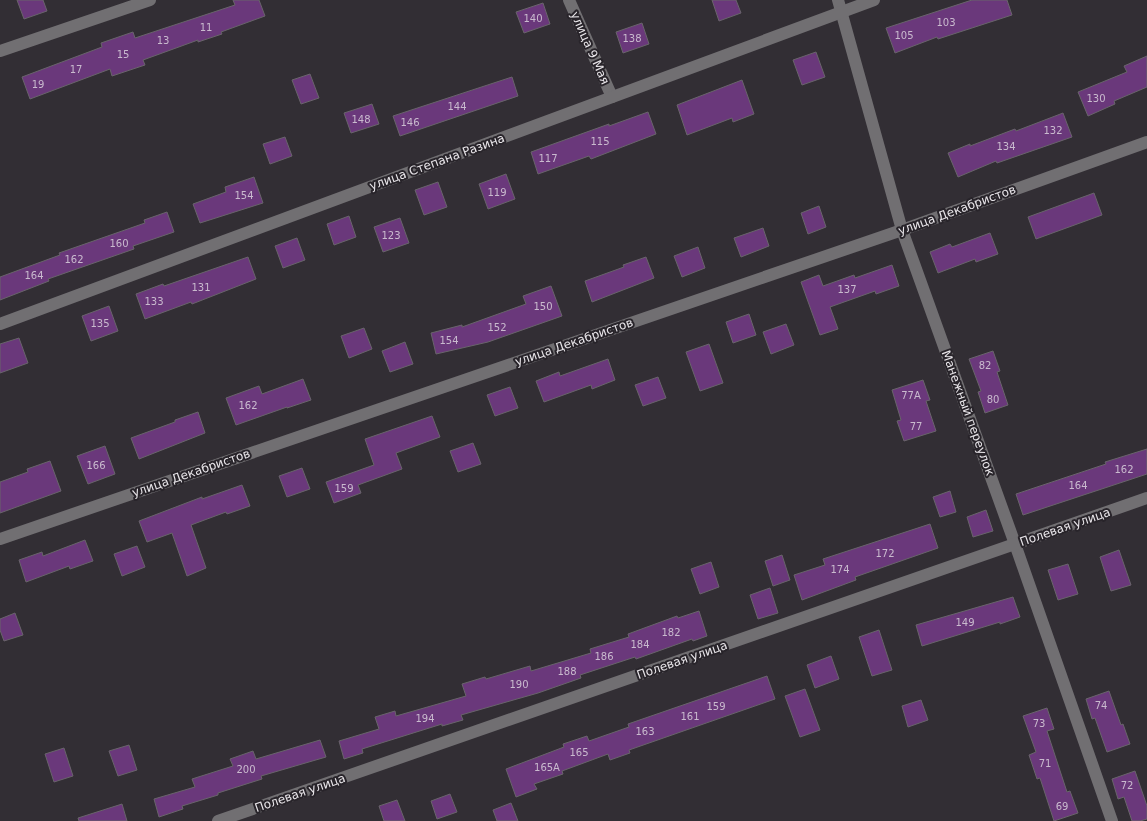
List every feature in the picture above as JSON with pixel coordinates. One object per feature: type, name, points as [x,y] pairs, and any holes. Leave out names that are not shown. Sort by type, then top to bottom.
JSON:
[{"type":"street","points":[[0,51],[150,0]]},
{"type":"street","name":"улица 9 Мая","points":[[569,0],[612,97]]},
{"type":"street","name":"улица Степана Разина","points":[[0,324],[612,97],[840,5],[874,0]]},
{"type":"street","name":"Манежный переулок","points":[[840,5],[902,230],[1112,821]]},
{"type":"street","name":"улица Декабристов","points":[[0,539],[902,230],[1147,142]]},
{"type":"street","name":"Полевая улица","points":[[218,821],[1147,498]]},
{"type":"building","points":[[17,0],[43,0],[47,11],[24,19]]},
{"type":"building","points":[[233,0],[259,0],[265,16],[221,32],[222,34],[198,42],[198,40],[143,60],[145,65],[112,76],[110,69],[30,99],[22,77],[102,47],[101,43],[133,32],[135,38],[235,5]]},
{"type":"building","points":[[712,0],[736,0],[741,13],[719,21]]},
{"type":"building","points":[[972,0],[1007,0],[1012,15],[938,39],[937,37],[895,53],[886,28]]},
{"type":"building","points":[[543,3],[550,24],[524,33],[516,12]]},
{"type":"building","points":[[642,23],[649,44],[623,53],[616,32]]},
{"type":"building","points":[[816,52],[825,77],[802,85],[793,60]]},
{"type":"building","points":[[1147,56],[1147,87],[1114,101],[1115,104],[1088,116],[1078,92],[1127,72],[1124,66]]},
{"type":"building","points":[[310,74],[319,98],[301,104],[292,80]]},
{"type":"building","points":[[512,77],[518,96],[400,136],[393,116]]},
{"type":"building","points":[[742,80],[754,114],[733,122],[732,118],[687,135],[677,105]]},
{"type":"building","points":[[372,104],[379,124],[351,133],[344,113]]},
{"type":"building","points":[[648,112],[656,134],[591,159],[589,156],[538,174],[531,152]]},
{"type":"building","points":[[1063,113],[1072,137],[997,163],[996,161],[958,177],[948,153],[1015,129],[1016,131]]},
{"type":"building","points":[[285,137],[292,156],[270,164],[263,144]]},
{"type":"building","points":[[506,174],[515,199],[488,209],[479,184]]},
{"type":"building","points":[[254,177],[263,203],[200,223],[193,204],[226,192],[225,187]]},
{"type":"building","points":[[438,182],[447,207],[424,215],[415,190]]},
{"type":"building","points":[[1094,193],[1102,215],[1036,239],[1028,217]]},
{"type":"building","points":[[819,206],[826,227],[808,234],[801,213]]},
{"type":"building","points":[[167,212],[174,232],[133,246],[134,249],[48,279],[49,281],[0,300],[0,277],[60,255],[59,253],[145,223],[144,220]]},
{"type":"building","points":[[349,216],[356,237],[334,245],[327,224]]},
{"type":"building","points":[[400,218],[409,243],[383,252],[374,227]]},
{"type":"building","points":[[763,228],[769,246],[741,257],[734,238]]},
{"type":"building","points":[[990,233],[998,254],[976,262],[975,259],[938,273],[930,252],[950,244],[952,247]]},
{"type":"building","points":[[297,238],[305,260],[283,268],[275,246]]},
{"type":"building","points":[[698,247],[705,268],[682,277],[674,256]]},
{"type":"building","points":[[248,257],[256,279],[192,304],[191,302],[145,319],[136,294]]},
{"type":"building","points":[[646,257],[654,278],[592,302],[585,281]]},
{"type":"building","points":[[892,265],[899,286],[876,294],[875,291],[830,307],[838,329],[820,335],[801,282],[819,275],[823,286],[854,275],[855,278]]},
{"type":"building","points":[[551,286],[562,316],[488,342],[436,354],[431,333],[462,325],[462,327],[526,304],[523,296]]},
{"type":"building","points":[[109,306],[118,331],[91,341],[82,316]]},
{"type":"building","points":[[749,314],[756,335],[733,343],[726,322]]},
{"type":"building","points":[[786,324],[794,345],[771,354],[763,332]]},
{"type":"building","points":[[364,328],[372,349],[349,358],[341,336]]},
{"type":"building","points":[[19,338],[28,363],[0,373],[0,344]]},
{"type":"building","points":[[405,342],[413,364],[390,372],[382,351]]},
{"type":"building","points":[[709,344],[723,383],[700,391],[686,352]]},
{"type":"building","points":[[993,351],[1000,371],[997,372],[1008,405],[985,413],[978,392],[981,391],[969,359]]},
{"type":"building","points":[[608,359],[615,380],[592,389],[591,385],[544,402],[536,381],[559,372],[560,376]]},
{"type":"building","points":[[658,377],[666,398],[643,406],[635,385]]},
{"type":"building","points":[[303,379],[311,400],[236,425],[226,398],[259,386],[262,394]]},
{"type":"building","points":[[923,380],[930,400],[926,401],[936,431],[904,441],[897,421],[901,420],[892,390]]},
{"type":"building","points":[[510,387],[518,408],[495,416],[487,395]]},
{"type":"building","points":[[198,412],[205,433],[139,459],[131,438]]},
{"type":"building","points":[[432,416],[440,437],[396,453],[402,469],[358,485],[361,493],[334,503],[326,482],[374,465],[365,439]]},
{"type":"building","points":[[473,443],[481,464],[458,472],[450,451]]},
{"type":"building","points":[[105,446],[115,474],[88,484],[77,456]]},
{"type":"building","points":[[1147,449],[1147,474],[1023,515],[1016,494]]},
{"type":"building","points":[[50,461],[61,491],[0,513],[0,482],[28,472],[27,469]]},
{"type":"building","points":[[302,468],[310,489],[287,497],[279,476]]},
{"type":"building","points":[[242,485],[250,506],[227,514],[226,512],[191,525],[206,568],[187,576],[172,533],[147,542],[139,521],[202,497],[202,499]]},
{"type":"building","points":[[950,491],[956,512],[940,517],[933,497]]},
{"type":"building","points":[[986,510],[993,531],[973,537],[967,517]]},
{"type":"building","points":[[930,524],[938,548],[855,577],[856,580],[802,600],[794,575],[825,565],[823,559]]},
{"type":"building","points":[[85,540],[93,561],[70,569],[69,566],[26,582],[19,560],[42,552],[43,556]]},
{"type":"building","points":[[137,546],[145,567],[122,576],[114,554]]},
{"type":"building","points":[[1119,550],[1131,585],[1111,591],[1100,557]]},
{"type":"building","points":[[782,555],[790,580],[773,586],[765,561]]},
{"type":"building","points":[[711,562],[719,587],[700,594],[691,569]]},
{"type":"building","points":[[1068,564],[1078,594],[1058,600],[1048,570]]},
{"type":"building","points":[[770,588],[778,613],[758,619],[750,595]]},
{"type":"building","points":[[1013,597],[1020,617],[922,646],[916,625]]},
{"type":"building","points":[[699,611],[707,636],[693,641],[692,639],[636,659],[635,657],[580,675],[581,678],[538,693],[461,715],[463,720],[442,726],[442,724],[362,749],[363,753],[344,759],[339,741],[379,729],[375,717],[395,711],[396,716],[466,696],[462,684],[530,666],[531,671],[591,653],[590,649],[629,637],[628,634],[677,616],[678,618]]},
{"type":"building","points":[[15,613],[23,635],[4,641],[0,630],[0,619]]},
{"type":"building","points":[[879,630],[892,670],[872,676],[859,637]]},
{"type":"building","points":[[831,656],[839,679],[815,688],[807,665]]},
{"type":"building","points":[[767,676],[775,699],[629,750],[630,753],[610,760],[608,754],[562,771],[563,774],[534,784],[537,789],[516,797],[506,769],[564,747],[563,744],[587,736],[589,741],[629,727],[628,724]]},
{"type":"building","points":[[805,689],[820,730],[800,737],[785,696]]},
{"type":"building","points":[[1109,691],[1130,744],[1107,752],[1095,718],[1092,719],[1086,699]]},
{"type":"building","points":[[921,700],[928,720],[908,727],[902,706]]},
{"type":"building","points":[[1047,708],[1054,729],[1047,731],[1067,792],[1070,791],[1078,813],[1054,821],[1040,778],[1037,779],[1029,755],[1036,752],[1023,716]]},
{"type":"building","points":[[320,740],[326,757],[261,776],[262,779],[182,806],[183,809],[159,817],[154,799],[195,787],[192,779],[233,766],[230,759],[253,751],[256,759]]},
{"type":"building","points":[[129,745],[137,770],[118,776],[109,751]]},
{"type":"building","points":[[64,748],[73,776],[54,782],[45,754]]},
{"type":"building","points":[[1135,771],[1147,806],[1147,819],[1140,821],[1132,821],[1124,797],[1118,799],[1112,779]]},
{"type":"building","points":[[450,794],[457,812],[437,819],[431,801]]},
{"type":"building","points":[[397,800],[405,821],[384,821],[379,806]]},
{"type":"building","points":[[511,803],[518,821],[497,821],[493,810]]},
{"type":"building","points":[[122,804],[127,821],[79,821],[78,818]]}]
